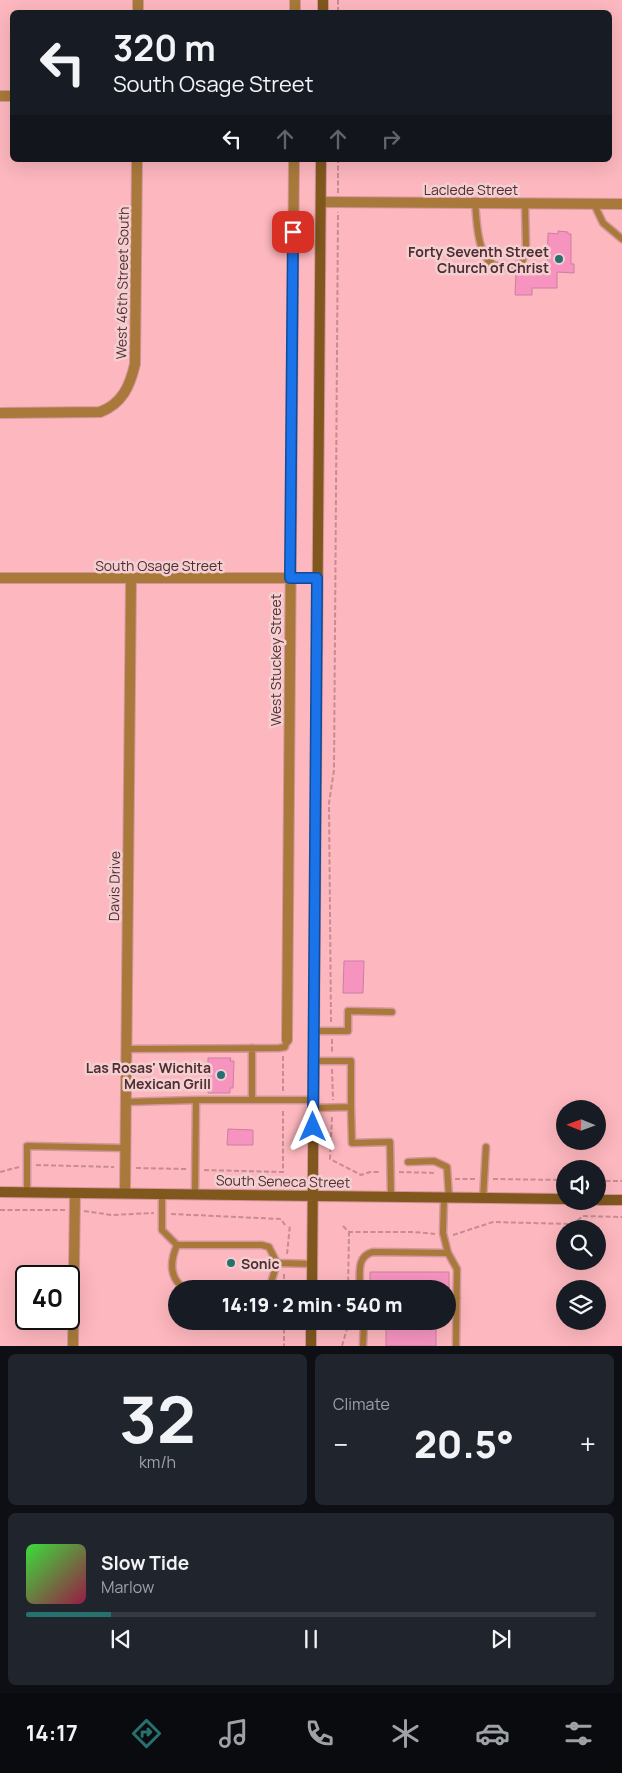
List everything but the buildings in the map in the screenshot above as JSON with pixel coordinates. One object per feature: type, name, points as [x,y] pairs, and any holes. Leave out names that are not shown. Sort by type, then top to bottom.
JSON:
[{"type":"street","name":"West 46th Street South","points":[[0,413],[100,412],[110,408],[127,390],[132,379],[135,364],[137,162]]},
{"type":"street","name":"West Stuckey Street","points":[[287,1040],[294,162]]},
{"type":"street","points":[[312,1280],[321,162]]},
{"type":"street","name":"Laclede Street","points":[[321,202],[622,204]]},
{"type":"street","name":"South Osage Street","points":[[0,578],[131,580],[317,578]]},
{"type":"street","name":"Davis Drive","points":[[126,1192],[131,580]]},
{"type":"street","name":"South Seneca Street","points":[[0,1192],[126,1192],[556,1199]]},
{"type":"street","points":[[73,1346],[75,1192]]},
{"type":"street","points":[[606,1200],[622,1200]]},
{"type":"street","points":[[311,1330],[311,1346]]},
{"type":"lane","points":[[475,203],[480,246],[487,261],[496,267],[513,267],[522,264],[526,246],[526,203]]},
{"type":"lane","points":[[594,204],[603,223],[622,239]]},
{"type":"lane","points":[[314,1031],[348,1031],[348,1011],[392,1012]]},
{"type":"lane","points":[[126,1049],[283,1047],[286,1045],[287,1040]]},
{"type":"lane","points":[[252,1048],[252,1100]]},
{"type":"lane","points":[[313,1061],[351,1061],[352,1143],[390,1142],[391,1197]]},
{"type":"lane","points":[[196,1100],[196,1194]]},
{"type":"lane","points":[[126,1102],[283,1100],[333,1108],[351,1107]]},
{"type":"lane","points":[[27,1192],[27,1146],[125,1148]]},
{"type":"lane","points":[[484,1199],[486,1147]]},
{"type":"lane","points":[[408,1162],[434,1162],[448,1168],[444,1235],[448,1253],[457,1269],[456,1346]]},
{"type":"lane","points":[[162,1193],[162,1230],[177,1245],[262,1245],[269,1248],[277,1263],[271,1283],[264,1287],[181,1286],[176,1281],[172,1272],[172,1256],[177,1245]]},
{"type":"lane","points":[[360,1280],[362,1258],[366,1254],[373,1252],[448,1253]]},
{"type":"lane","points":[[277,1263],[312,1264]]},
{"type":"lane","points":[[364,1330],[364,1346]]},
{"type":"path","points":[[338,162],[334,770],[329,803],[333,1108],[330,1159],[361,1175],[370,1172],[437,1173],[440,1178],[448,1179],[556,1180]]},
{"type":"path","points":[[0,1172],[27,1165],[283,1172],[283,1055]]},
{"type":"path","points":[[606,1180],[622,1181]]},
{"type":"path","points":[[0,1210],[75,1210],[112,1216],[144,1213],[281,1219],[285,1225]]},
{"type":"path","points":[[343,1226],[349,1232],[414,1232],[451,1236],[493,1222],[573,1224],[583,1216],[622,1217]]},
{"type":"path","points":[[348,1280],[349,1232]]},
{"type":"path","points":[[284,1330],[284,1346]]},
{"type":"path","points":[[342,1346],[346,1330]]},
{"type":"place","name":"Forty Seventh Street Church of Christ","points":[[559,259]]},
{"type":"place","name":"Las Rosas' Wichita Mexican Grill","points":[[221,1075]]},
{"type":"place","name":"Sonic","points":[[231,1263]]},
{"type":"route","points":[[293,232],[290,578],[317,578],[313,1127]]}]
